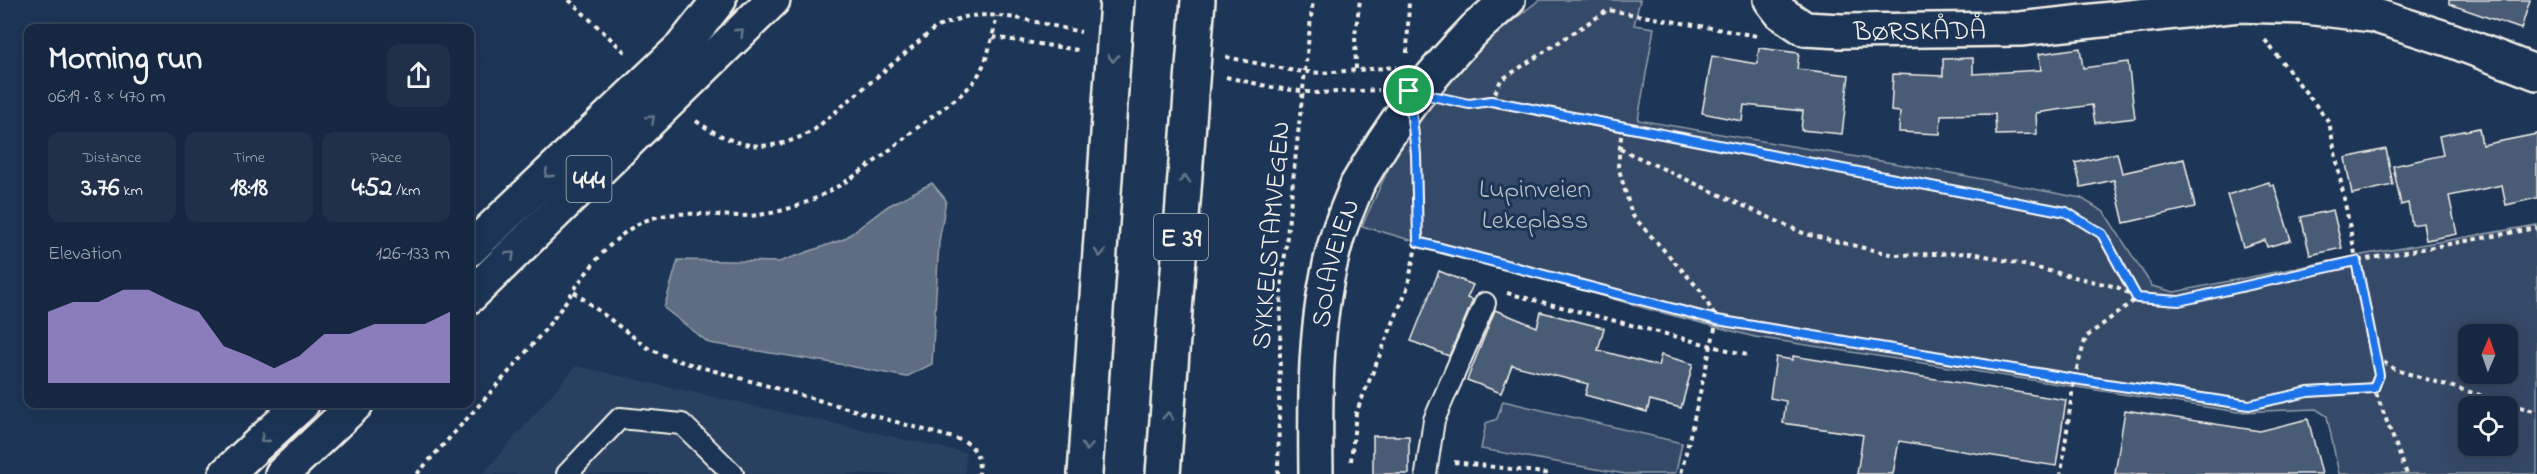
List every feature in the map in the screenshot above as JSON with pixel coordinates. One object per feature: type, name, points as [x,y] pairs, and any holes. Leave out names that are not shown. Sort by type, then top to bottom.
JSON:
[{"type":"main road","name":"444","points":[[474,292],[695,55],[719,0]]},
{"type":"main road","name":"444","points":[[474,246],[695,55],[773,0]]},
{"type":"main road","points":[[1085,474],[1117,0]]},
{"type":"main road","name":"E 39","points":[[1164,474],[1198,0]]},
{"type":"main road","name":"SOLAVEIEN","points":[[1316,474],[1315,393],[1318,337],[1336,241],[1357,185],[1405,108],[1437,68],[1476,28],[1508,0]]},
{"type":"main road","name":"BØRSKÅDÅ","points":[[1772,0],[1781,13],[1805,29],[1841,31],[2020,29],[2239,5],[2306,6],[2373,15],[2451,40],[2537,73]]},
{"type":"main road","points":[[226,474],[298,408]]},
{"type":"main road","points":[[282,474],[352,408]]},
{"type":"lane","points":[[1427,466],[1434,420],[1485,303]]},
{"type":"lane","points":[[567,474],[620,418],[682,424],[733,474]]},
{"type":"path","points":[[569,0],[632,59]]},
{"type":"path","name":"SYKKELSTAMVEGEN","points":[[1278,474],[1281,291],[1313,0]]},
{"type":"path","points":[[1356,69],[1355,35],[1360,0]]},
{"type":"path","points":[[1407,60],[1409,0]]},
{"type":"path","points":[[2239,5],[2329,122],[2376,357],[2379,375],[2374,388],[2408,474]]},
{"type":"path","points":[[1491,101],[1501,80],[1608,10],[1761,37]]},
{"type":"path","points":[[696,121],[715,134],[736,143],[755,147],[777,145],[798,139],[814,130],[935,28],[968,16],[997,16],[1081,32]]},
{"type":"path","points":[[417,474],[544,331],[574,292],[596,258],[614,240],[634,226],[654,217],[682,214],[757,215],[788,209],[835,190],[869,166],[974,80],[993,37],[997,16]]},
{"type":"path","points":[[993,37],[1078,50]]},
{"type":"path","points":[[1226,57],[1295,71],[1321,73],[1406,67]]},
{"type":"path","points":[[1226,77],[1276,88],[1317,93],[1389,90]]},
{"type":"path","points":[[1449,99],[1469,104],[1491,101],[2066,212],[2102,234],[2137,298]]},
{"type":"path","points":[[1622,127],[1618,166],[1632,215],[1700,290],[1717,320],[1681,474]]},
{"type":"path","points":[[1351,462],[1356,413],[1407,289],[1418,242],[1414,144]]},
{"type":"path","points":[[1620,149],[1805,234],[1894,255],[1973,253],[2117,287],[2137,298],[2179,301],[2356,261],[2537,228]]},
{"type":"path","points":[[1418,242],[1717,320],[2074,379],[2249,405],[2308,392],[2374,388]]},
{"type":"path","points":[[574,292],[648,348],[672,359],[964,441],[975,448],[979,458],[979,474]]},
{"type":"path","points":[[1485,303],[1510,292],[1747,355]]},
{"type":"path","points":[[2061,474],[2074,379],[2086,337],[2137,298]]},
{"type":"path","points":[[2376,357],[2396,370],[2537,412]]},
{"type":"path","points":[[1427,466],[1552,474]]},
{"type":"shaded area","points":[[932,183],[946,200],[939,242],[932,364],[906,377],[709,343],[664,308],[678,260],[779,262],[844,239],[888,206]]},
{"type":"shaded area","points":[[576,366],[966,453],[965,474],[483,474]]},
{"type":"green space","name":"Lupinveien Lekeplass","points":[[1539,0],[1640,0],[1634,25],[1654,28],[1638,120],[1940,171],[2081,198],[2104,212],[2152,286],[2174,292],[2367,254],[2537,225],[2537,474],[2339,474],[2327,416],[2316,409],[2238,412],[1755,337],[1648,309],[1362,226],[1398,148],[1468,57]]},
{"type":"green space","points":[[1503,401],[1682,443],[1676,472],[1671,474],[1625,474],[1481,449],[1486,423],[1497,419]]},
{"type":"building","points":[[2449,0],[2530,0],[2521,29],[2449,4]]},
{"type":"building","points":[[1759,48],[1799,53],[1797,69],[1849,75],[1842,134],[1801,130],[1803,111],[1744,105],[1742,121],[1702,113],[1712,56],[1757,64]]},
{"type":"building","points":[[2080,48],[2083,68],[2128,62],[2135,118],[2095,123],[2092,105],[2036,113],[2037,134],[1996,135],[1995,114],[1941,115],[1940,134],[1899,132],[1900,112],[1891,111],[1893,74],[1943,76],[1943,59],[1973,58],[1973,74],[2041,70],[2039,54]]},
{"type":"building","points":[[2479,128],[2482,145],[2537,134],[2537,198],[2506,205],[2502,185],[2449,196],[2457,234],[2426,240],[2423,223],[2412,225],[2408,203],[2401,205],[2393,166],[2443,155],[2439,136]]},
{"type":"building","points":[[2386,149],[2393,185],[2352,194],[2345,158]]},
{"type":"building","points":[[2117,153],[2122,173],[2184,159],[2195,207],[2124,223],[2114,180],[2081,187],[2075,163]]},
{"type":"building","points":[[2269,182],[2270,186],[2274,185],[2291,240],[2267,247],[2265,240],[2243,247],[2227,195]]},
{"type":"building","points":[[2333,210],[2342,248],[2310,255],[2301,217]]},
{"type":"building","points":[[1439,271],[1473,285],[1467,298],[1473,300],[1449,356],[1411,341]]},
{"type":"building","points":[[1495,310],[1537,327],[1541,312],[1604,328],[1598,350],[1658,366],[1661,355],[1693,364],[1681,408],[1650,400],[1647,412],[1585,395],[1588,384],[1512,365],[1501,393],[1467,380]]},
{"type":"building","points":[[1793,356],[2066,400],[2056,466],[1899,441],[1893,474],[1857,474],[1863,435],[1783,423],[1786,401],[1770,398],[1776,357],[1793,360]]},
{"type":"building","points":[[2125,410],[2260,431],[2308,419],[2322,474],[2115,474]]},
{"type":"building","points":[[1373,436],[1409,436],[1409,474],[1373,474]]},
{"type":"route","points":[[1409,91],[1469,104],[1491,101],[2066,212],[2102,234],[2137,298],[2179,301],[2356,261],[2379,375],[2374,388],[2308,392],[2249,405],[2074,379],[1717,320],[1418,242],[1416,154],[1409,91]]}]
